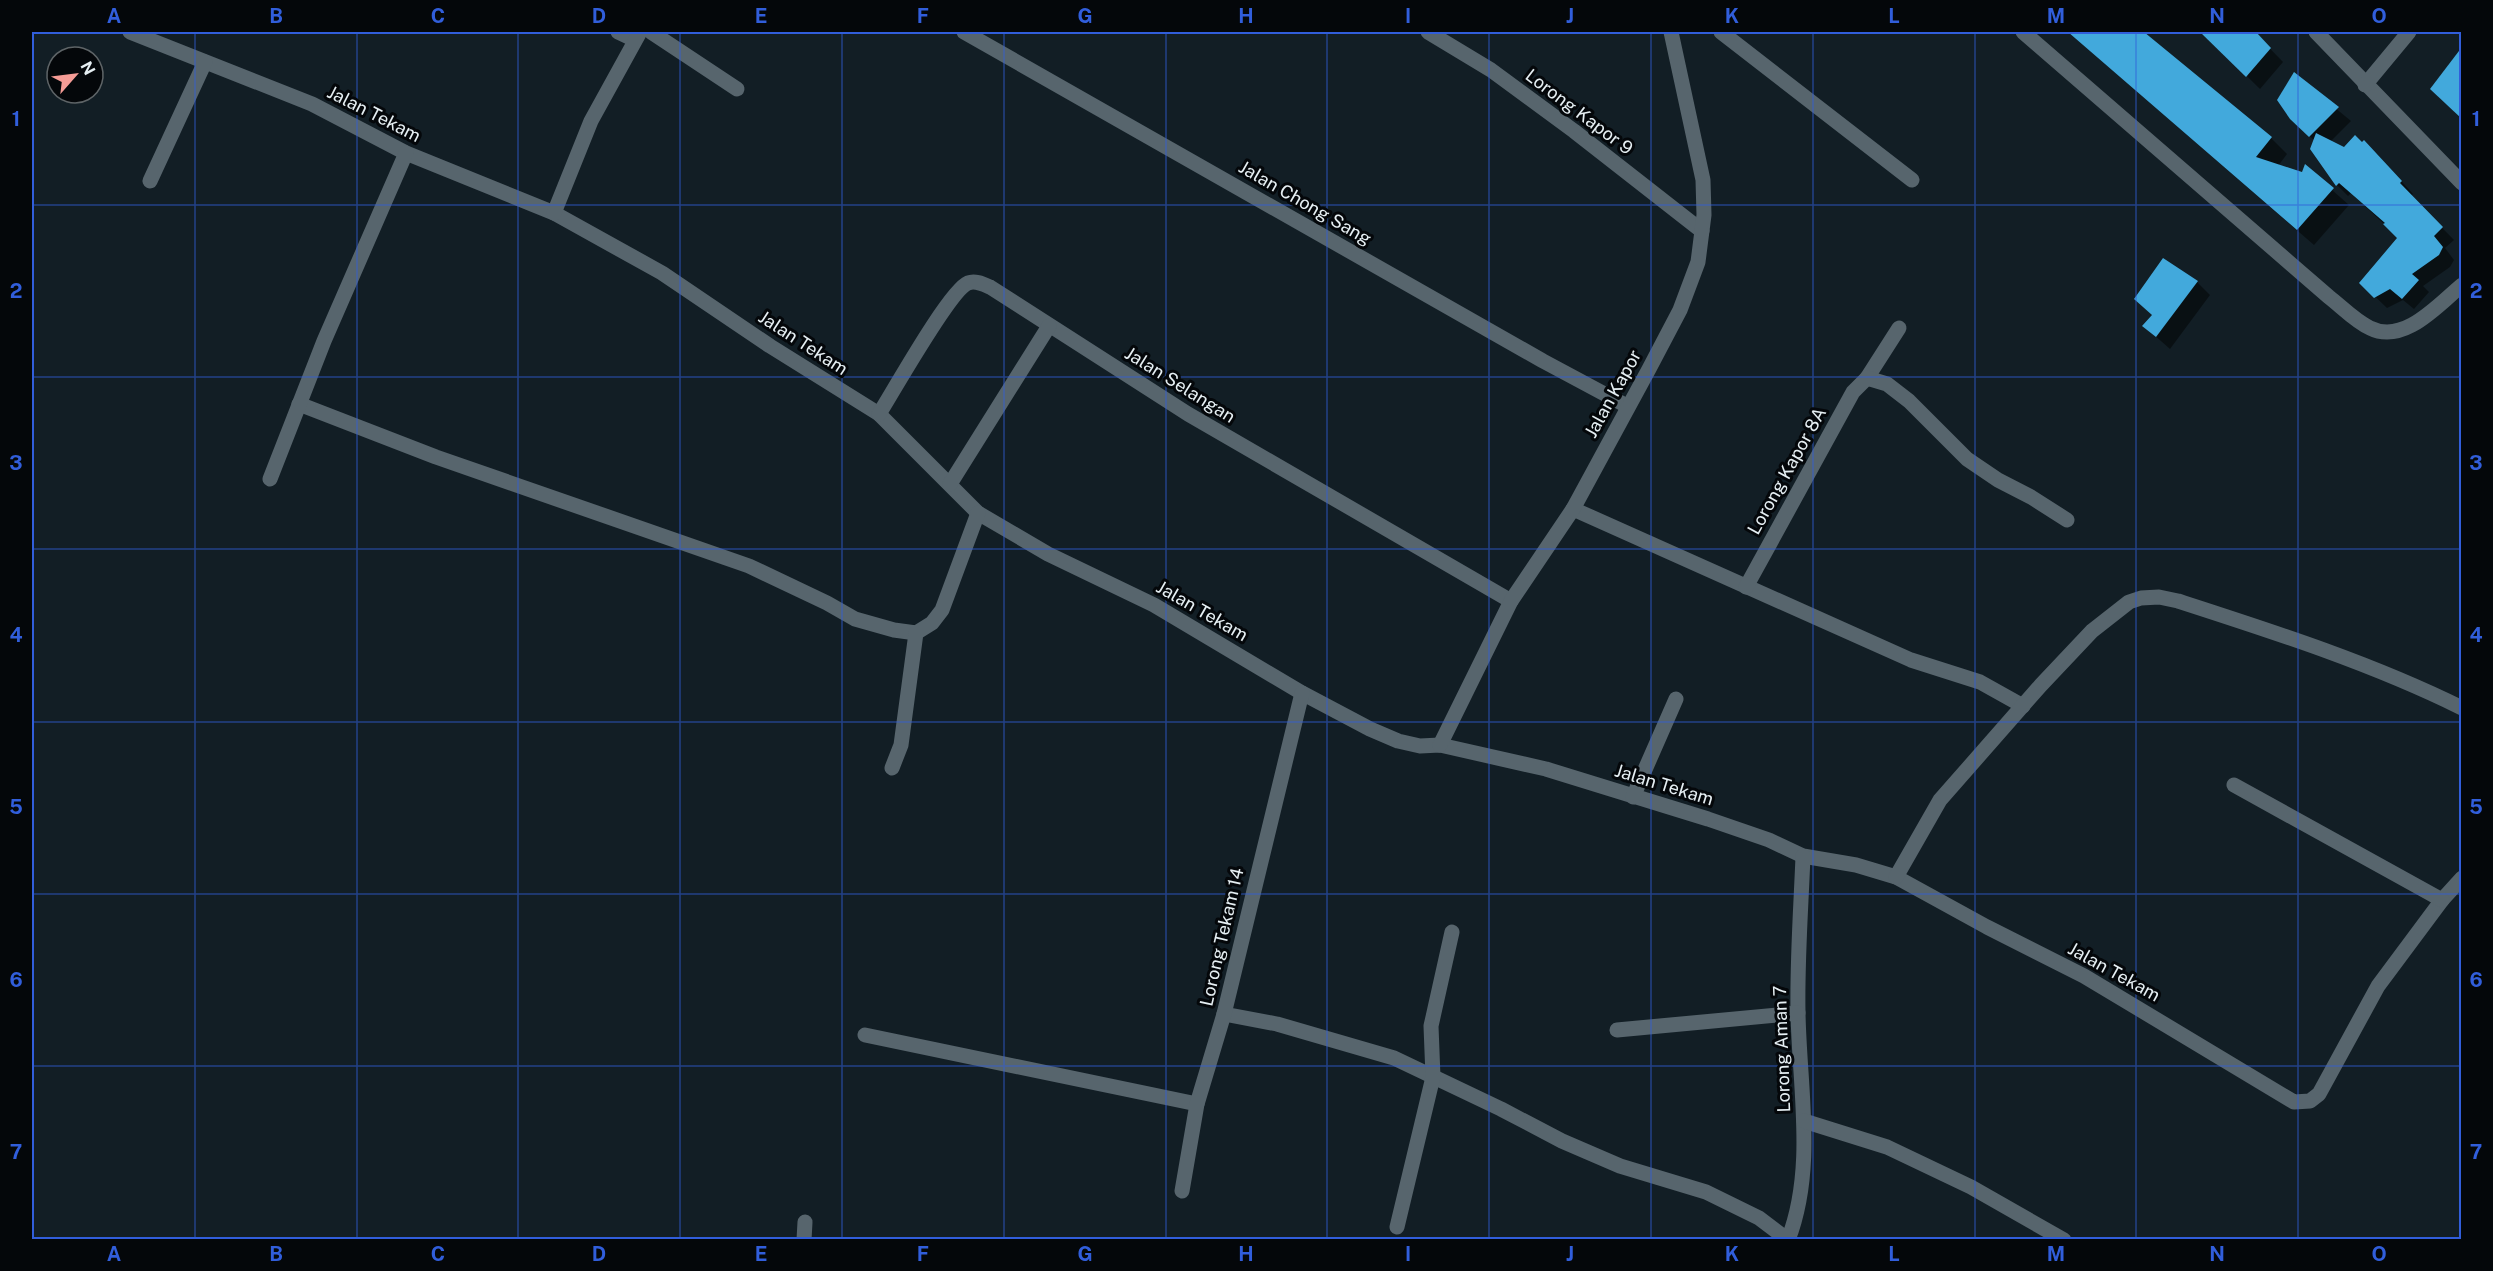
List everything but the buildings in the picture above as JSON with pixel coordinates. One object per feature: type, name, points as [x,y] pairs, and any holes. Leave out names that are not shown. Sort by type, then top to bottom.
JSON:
[{"type":"street","name":"Jalan Tekam","points":[[130,32],[312,104],[406,153],[554,213],[662,273],[770,346],[879,414],[978,513],[1048,554],[1154,605],[1302,693],[1398,741],[1420,746],[1440,745],[1546,769],[1708,819],[1769,840],[1803,856],[1856,865],[1896,878],[2084,976],[2294,1102],[2310,1101],[2319,1094],[2378,986],[2442,900]]},
{"type":"street","points":[[554,213],[591,121],[637,36],[618,32]]},
{"type":"street","points":[[651,32],[737,89]]},
{"type":"street","name":"Jalan Chong Sang","points":[[964,32],[1543,361],[1627,406]]},
{"type":"street","name":"Lorong Kapor 9","points":[[1428,32],[1491,70],[1702,231]]},
{"type":"street","name":"Jalan Kapor","points":[[1440,745],[1511,602],[1573,509],[1680,310],[1698,262],[1704,215],[1703,180],[1671,32]]},
{"type":"street","points":[[1721,32],[1912,180]]},
{"type":"street","points":[[2023,32],[2329,297],[2367,327],[2380,333],[2396,332],[2423,317],[2462,285]]},
{"type":"street","points":[[2316,32],[2462,183]]},
{"type":"street","points":[[2366,85],[2409,32]]},
{"type":"street","points":[[150,181],[205,62]]},
{"type":"street","points":[[270,479],[324,341],[406,153]]},
{"type":"street","name":"Jalan Selangan","points":[[879,414],[949,301],[970,282],[990,287],[1188,414],[1511,602]]},
{"type":"street","points":[[950,483],[1048,326]]},
{"type":"street","name":"Lorong Kapor 8A","points":[[1746,587],[1853,392],[1867,378],[1899,328]]},
{"type":"street","points":[[1867,378],[1887,384],[1909,401],[1967,459],[2067,520]]},
{"type":"street","points":[[299,404],[436,458],[749,566],[855,619],[894,630],[916,633],[932,623],[942,610],[978,513]]},
{"type":"street","points":[[1573,509],[1911,660],[1980,682],[2023,706]]},
{"type":"street","points":[[1896,878],[1940,800],[2092,631],[2117,610],[2135,600],[2159,597],[2178,601],[2304,642],[2417,686],[2462,708]]},
{"type":"street","points":[[892,768],[901,745],[916,633]]},
{"type":"street","name":"Lorong Tekam 14","points":[[1182,1191],[1197,1104],[1224,1014],[1302,693]]},
{"type":"street","points":[[1633,797],[1676,699]]},
{"type":"street","points":[[2234,785],[2442,900],[2462,878]]},
{"type":"street","name":"Lorong Aman 7","points":[[1788,1239],[1799,1207],[1804,1121],[1798,1013],[1803,856]]},
{"type":"street","points":[[1397,1227],[1433,1077],[1431,1026],[1452,933]]},
{"type":"street","points":[[1617,1030],[1798,1013]]},
{"type":"street","points":[[1224,1014],[1277,1024],[1394,1058],[1502,1109],[1562,1142],[1620,1166],[1706,1192],[1760,1218],[1788,1239]]},
{"type":"street","points":[[865,1035],[1197,1104]]},
{"type":"street","points":[[1804,1121],[1887,1147],[1971,1187],[2064,1239]]},
{"type":"street","points":[[804,1239],[805,1222]]}]
